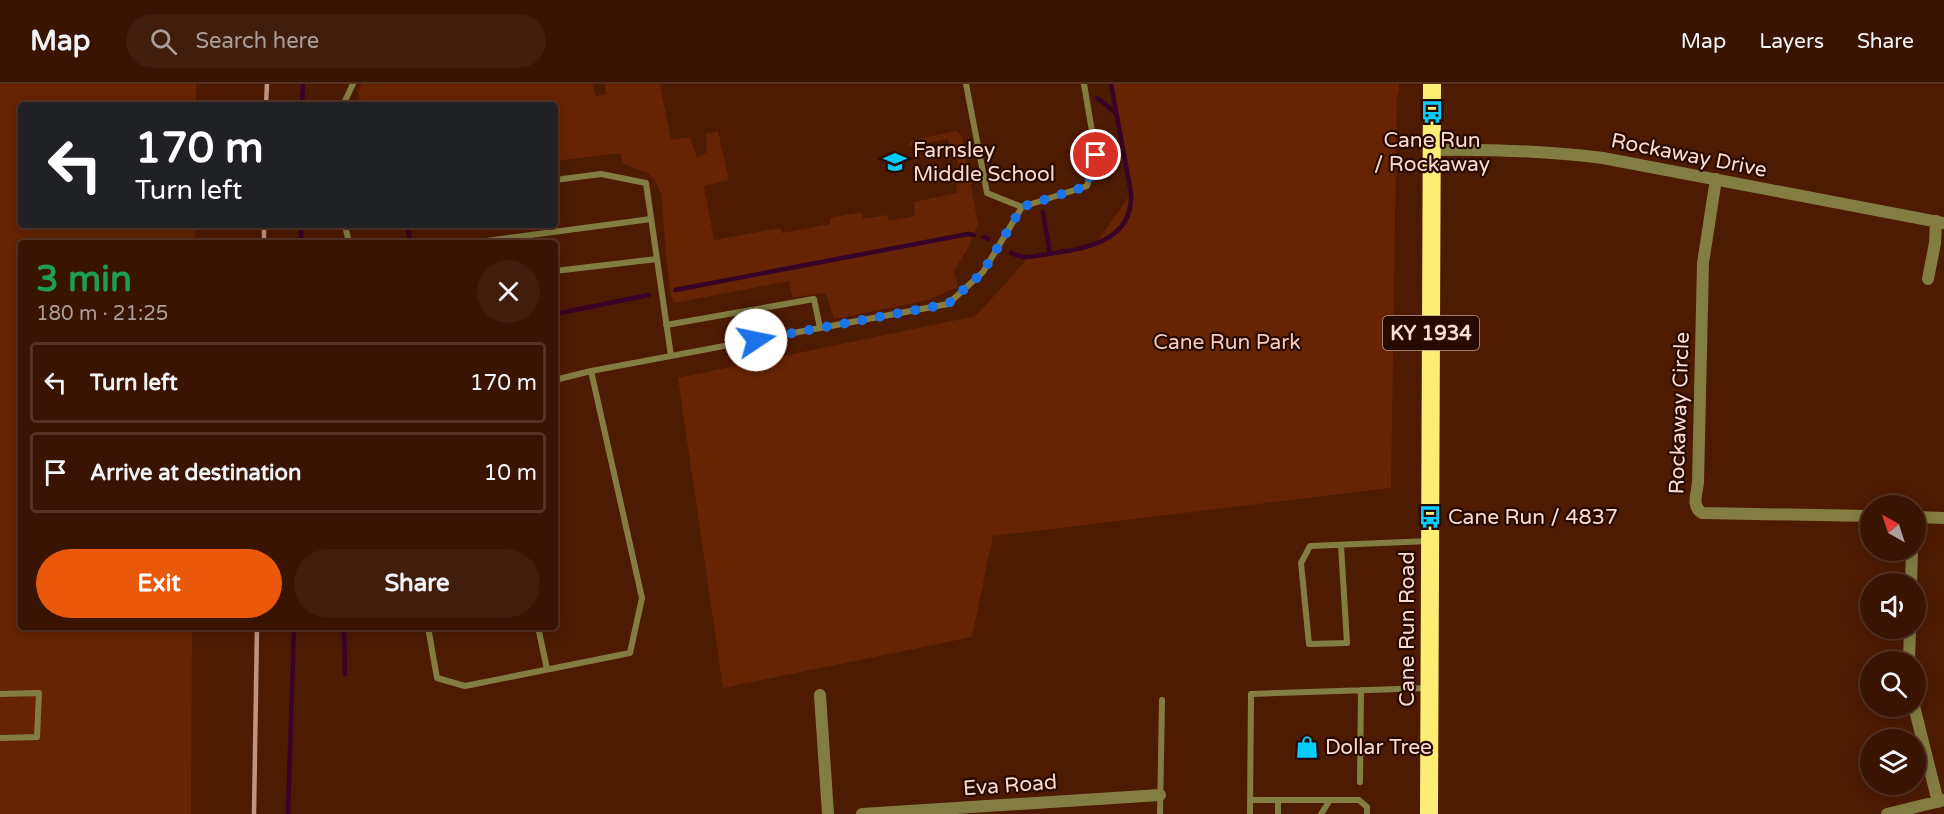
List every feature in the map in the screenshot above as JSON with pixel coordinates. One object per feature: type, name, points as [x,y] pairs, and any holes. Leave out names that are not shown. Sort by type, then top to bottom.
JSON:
[{"type":"highway","name":"Cane Run Road","points":[[1429,814],[1432,84]]},
{"type":"street","name":"Rockaway Drive","points":[[1432,150],[1498,149],[1556,152],[1604,158],[1940,222],[1928,279]]},
{"type":"street","name":"Rockaway Circle","points":[[1716,179],[1703,263],[1698,482],[1694,505],[1696,510],[1702,513],[1860,516]]},
{"type":"street","points":[[1926,517],[1944,518]]},
{"type":"street","points":[[820,695],[828,814]]},
{"type":"street","points":[[1887,814],[1941,801],[1917,717]]},
{"type":"street","name":"Eva Road","points":[[862,814],[1160,795]]},
{"type":"lane","points":[[344,102],[353,84]]},
{"type":"lane","points":[[966,84],[987,193],[1022,207],[1087,186],[1096,155],[1084,84]]},
{"type":"lane","points":[[558,180],[601,174],[646,183],[671,356]]},
{"type":"lane","points":[[558,379],[591,371],[948,304],[983,272],[1022,207]]},
{"type":"lane","points":[[494,240],[651,219]]},
{"type":"lane","points":[[558,271],[657,259]]},
{"type":"lane","points":[[666,325],[814,299],[820,328]]},
{"type":"lane","points":[[429,630],[437,678],[465,686],[630,653],[642,598],[591,371]]},
{"type":"lane","points":[[1341,546],[1347,643],[1310,644],[1301,562],[1310,546],[1430,541]]},
{"type":"lane","points":[[539,630],[547,669]]},
{"type":"lane","points":[[1250,814],[1251,694],[1430,688]]},
{"type":"lane","points":[[1360,782],[1361,690]]},
{"type":"lane","points":[[0,694],[39,693],[37,737],[0,738]]},
{"type":"lane","points":[[1160,814],[1162,700]]},
{"type":"lane","points":[[1250,800],[1359,800],[1366,807],[1367,814]]},
{"type":"lane","points":[[1278,800],[1278,814]]},
{"type":"lane","points":[[1321,814],[1330,800]]},
{"type":"green space","points":[[0,84],[196,84],[196,102],[18,102],[18,228],[195,228],[195,240],[18,240],[18,630],[192,630],[191,814],[0,814]]},
{"type":"green space","points":[[362,84],[593,84],[596,96],[606,94],[605,84],[660,84],[671,140],[690,137],[697,158],[707,152],[706,134],[718,131],[729,180],[704,186],[714,240],[780,228],[782,233],[830,224],[830,218],[861,212],[863,219],[887,215],[889,221],[915,216],[914,202],[957,193],[958,164],[948,139],[907,147],[912,140],[956,131],[962,136],[978,224],[968,248],[954,271],[958,287],[928,300],[834,319],[826,293],[794,297],[789,281],[675,303],[671,297],[661,194],[654,179],[648,173],[623,164],[620,153],[558,161],[558,102],[360,102],[358,90]]},
{"type":"green space","name":"Cane Run Park","points":[[1111,84],[1399,84],[1391,488],[993,536],[972,637],[723,688],[678,378],[976,316],[1029,257],[1094,246],[1131,193]]},
{"type":"waterway","points":[[302,102],[303,84]]},
{"type":"waterway","points":[[1011,253],[1029,257],[1080,248],[1111,236],[1122,226],[1129,212],[1131,193],[1111,84]]},
{"type":"waterway","points":[[1097,98],[1116,113]]},
{"type":"waterway","points":[[1043,212],[1050,254]]},
{"type":"waterway","points":[[301,228],[301,240]]},
{"type":"waterway","points":[[408,228],[410,240]]},
{"type":"waterway","points":[[675,290],[968,234],[974,235]]},
{"type":"waterway","points":[[983,237],[988,239]]},
{"type":"waterway","points":[[558,313],[649,295]]},
{"type":"waterway","points":[[288,814],[294,630]]},
{"type":"waterway","points":[[344,630],[345,674]]},
{"type":"railway","points":[[266,102],[267,84]]},
{"type":"railway","points":[[264,228],[264,240]]},
{"type":"railway","points":[[254,814],[257,630]]},
{"type":"place","name":"Cane Run / Rockaway","points":[[1432,112]]},
{"type":"place","name":"Farnsley Middle School","points":[[895,162]]},
{"type":"place","name":"Cane Run / 4837","points":[[1430,517]]},
{"type":"place","name":"Dollar Tree","points":[[1307,747]]},
{"type":"route","points":[[756,340],[948,304],[983,272],[1022,207],[1087,186],[1096,155]]}]
